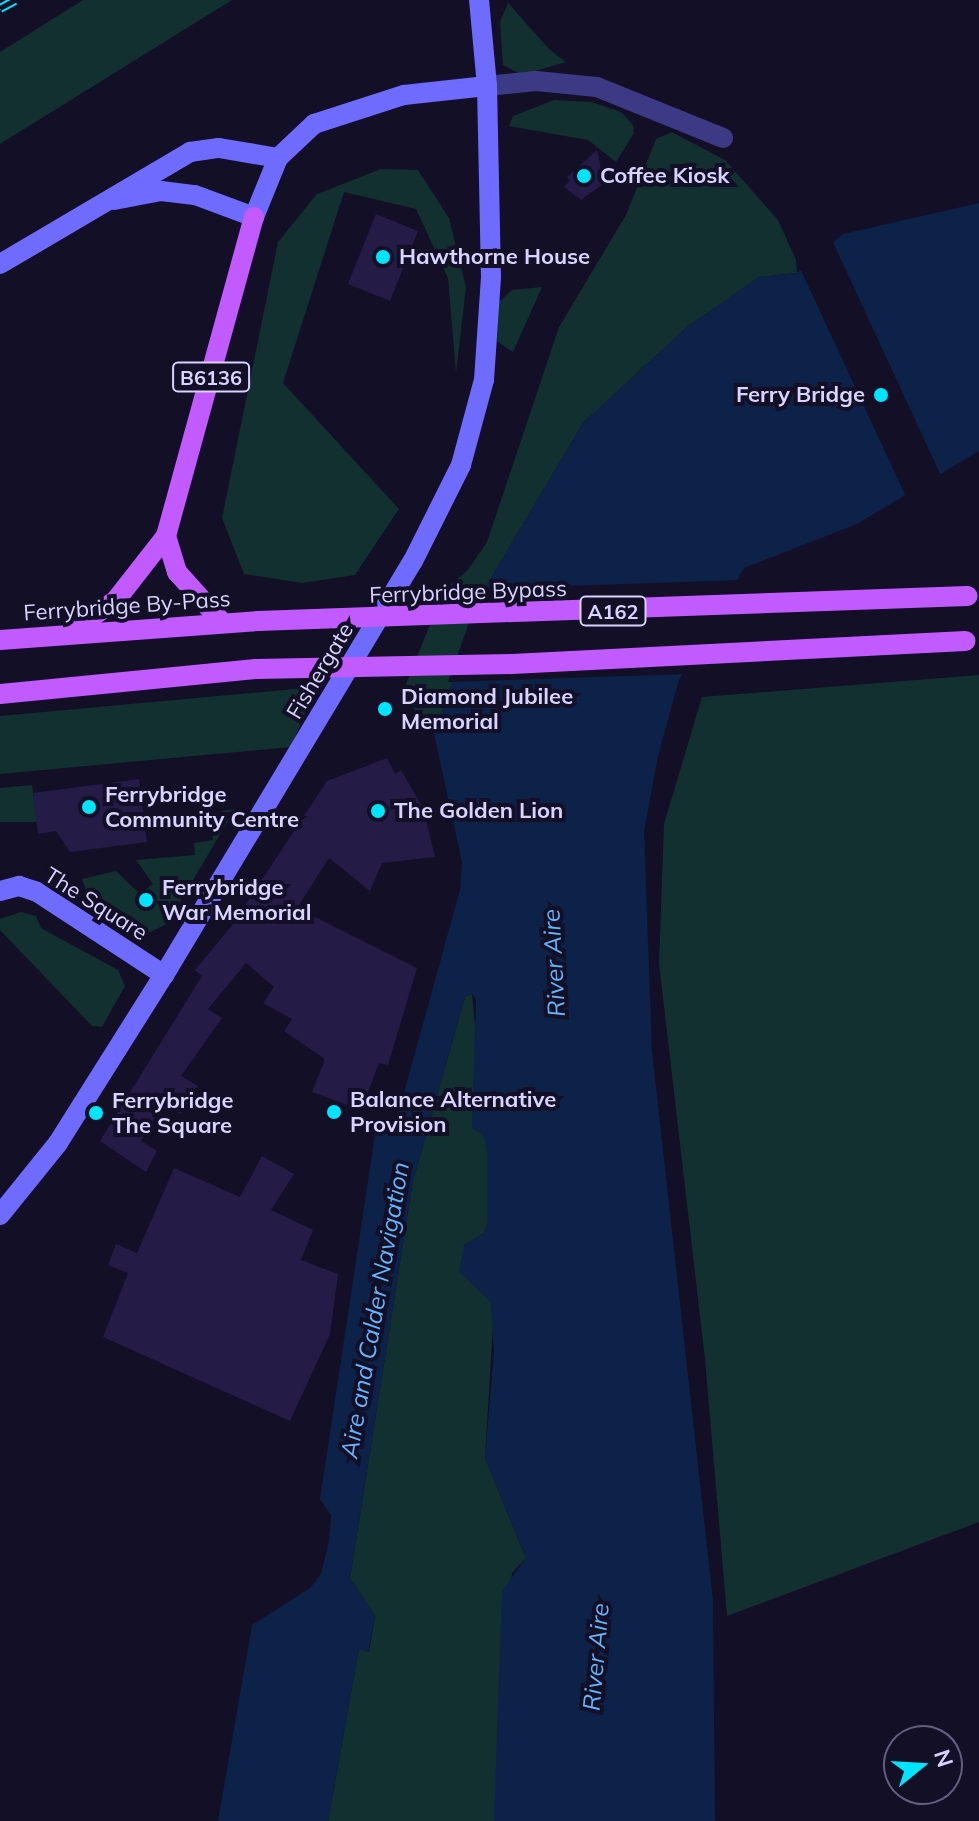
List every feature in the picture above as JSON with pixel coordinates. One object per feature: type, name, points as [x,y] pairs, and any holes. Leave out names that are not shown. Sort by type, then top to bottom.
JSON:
[{"type":"main road","name":"Fishergate","points":[[0,1215],[58,1143],[164,975],[413,561],[466,450],[488,345],[487,86],[479,0]]},
{"type":"main road","name":"B6136","points":[[166,536],[254,217],[278,158],[314,124],[345,111],[404,95],[487,86]]},
{"type":"main road","points":[[0,264],[114,200],[159,167],[190,152],[219,148],[278,158]]},
{"type":"main road","points":[[114,200],[161,191],[195,195],[254,217]]},
{"type":"main road","points":[[166,536],[177,572],[220,620]]},
{"type":"main road","points":[[72,631],[116,600],[166,536]]},
{"type":"main road","name":"Ferrybridge Bypass","points":[[258,621],[974,596]]},
{"type":"main road","name":"Ferrybridge By-Pass","points":[[0,640],[72,631],[220,620],[258,621]]},
{"type":"main road","name":"A162","points":[[0,694],[256,669],[512,664],[972,640]]},
{"type":"main road","name":"The Square","points":[[0,891],[19,886],[37,892],[164,975]]},
{"type":"street","points":[[487,86],[548,81],[597,87],[723,138]]},
{"type":"green space","points":[[83,0],[232,0],[0,144],[0,52]]},
{"type":"green space","points":[[508,3],[549,49],[566,62],[522,75],[503,65],[500,22]]},
{"type":"green space","points":[[554,100],[592,102],[621,112],[633,125],[634,133],[616,162],[588,140],[509,126],[513,116]]},
{"type":"green space","points":[[672,132],[725,160],[778,220],[796,260],[797,273],[759,277],[687,327],[583,423],[485,588],[434,734],[402,693],[444,590],[467,571],[487,542],[559,327],[626,215],[656,139]]},
{"type":"green space","points":[[381,169],[418,170],[449,218],[466,287],[456,373],[448,278],[416,209],[344,192],[283,383],[399,509],[355,575],[302,583],[244,574],[222,518],[278,242],[317,194]]},
{"type":"green space","points":[[542,287],[513,352],[497,341],[499,302],[512,290]]},
{"type":"green space","points":[[979,675],[979,1522],[727,1616],[705,1359],[659,963],[664,824],[702,697]]},
{"type":"green space","points":[[316,687],[291,747],[0,774],[0,716]]},
{"type":"green space","points":[[32,785],[37,822],[0,822],[0,788]]},
{"type":"green space","points":[[235,809],[167,924],[150,932],[138,930],[88,896],[82,879],[116,871],[140,894],[153,884],[136,860],[195,855],[194,843],[213,840],[212,829],[223,827],[222,811]]},
{"type":"green space","points":[[21,912],[36,916],[41,928],[118,970],[125,986],[102,1027],[92,1026],[0,930],[0,919]]},
{"type":"green space","points":[[472,994],[487,1152],[487,1224],[484,1233],[464,1245],[470,1282],[491,1302],[493,1325],[485,1458],[526,1558],[512,1573],[494,1821],[328,1821],[359,1648],[369,1652],[375,1616],[350,1578],[413,1181],[465,997]]},
{"type":"water","points":[[979,203],[979,451],[857,524],[744,568],[679,680],[658,756],[644,831],[652,1051],[713,1601],[715,1821],[494,1821],[502,1591],[526,1558],[485,1458],[494,1351],[491,1302],[459,1272],[464,1245],[484,1233],[487,1224],[487,1152],[484,1137],[472,1127],[476,999],[472,994],[465,997],[413,1181],[350,1578],[375,1616],[368,1653],[359,1649],[328,1821],[218,1821],[252,1625],[310,1588],[321,1574],[329,1541],[331,1515],[320,1499],[375,1135],[395,1125],[460,890],[462,862],[434,734],[485,588],[583,423],[687,327],[759,277],[797,273],[843,234]]},
{"type":"pier","name":"Ferry Bridge","points":[[831,238],[942,478],[907,499],[799,266]]},
{"type":"pier","points":[[741,580],[687,674],[448,682],[481,589]]},
{"type":"building","name":"Coffee Kiosk","points":[[597,150],[604,183],[581,200],[564,187],[570,180],[567,177]]},
{"type":"building","name":"Hawthorne House","points":[[376,214],[418,231],[390,301],[348,284]]},
{"type":"building","points":[[387,758],[395,774],[401,770],[423,808],[435,857],[382,863],[370,891],[329,858],[297,908],[417,968],[388,1065],[379,1063],[361,1110],[312,1092],[325,1059],[284,1031],[292,1019],[263,1003],[274,987],[246,963],[208,1009],[222,1018],[181,1076],[198,1086],[181,1114],[163,1104],[141,1141],[157,1151],[146,1172],[100,1141],[202,976],[195,970],[230,928],[327,781]]},
{"type":"building","name":"Ferrybridge Community Centre","points":[[139,779],[147,842],[70,852],[56,831],[38,834],[33,793]]},
{"type":"building","points":[[262,1156],[294,1174],[271,1210],[313,1230],[301,1260],[338,1274],[330,1334],[290,1421],[103,1337],[128,1273],[108,1265],[116,1244],[137,1253],[174,1168],[240,1197]]},
{"type":"railway","points":[[0,8],[15,0]]},
{"type":"place","name":"Coffee Kiosk","points":[[584,176]]},
{"type":"place","name":"Hawthorne House","points":[[383,257]]},
{"type":"place","name":"Ferry Bridge","points":[[881,395]]},
{"type":"place","name":"Diamond Jubilee Memorial","points":[[385,709]]},
{"type":"place","name":"Ferrybridge Community Centre","points":[[89,807]]},
{"type":"place","name":"The Golden Lion","points":[[378,811]]},
{"type":"place","name":"Ferrybridge War Memorial","points":[[146,900]]},
{"type":"place","name":"Balance Alternative Provision","points":[[334,1112]]},
{"type":"place","name":"Ferrybridge The Square","points":[[96,1113]]},
{"type":"water label","name":"River Aire","points":[[554,963]]},
{"type":"water label","name":"Aire and Calder Navigation","points":[[375,1310]]},
{"type":"water label","name":"River Aire","points":[[596,1657]]}]
